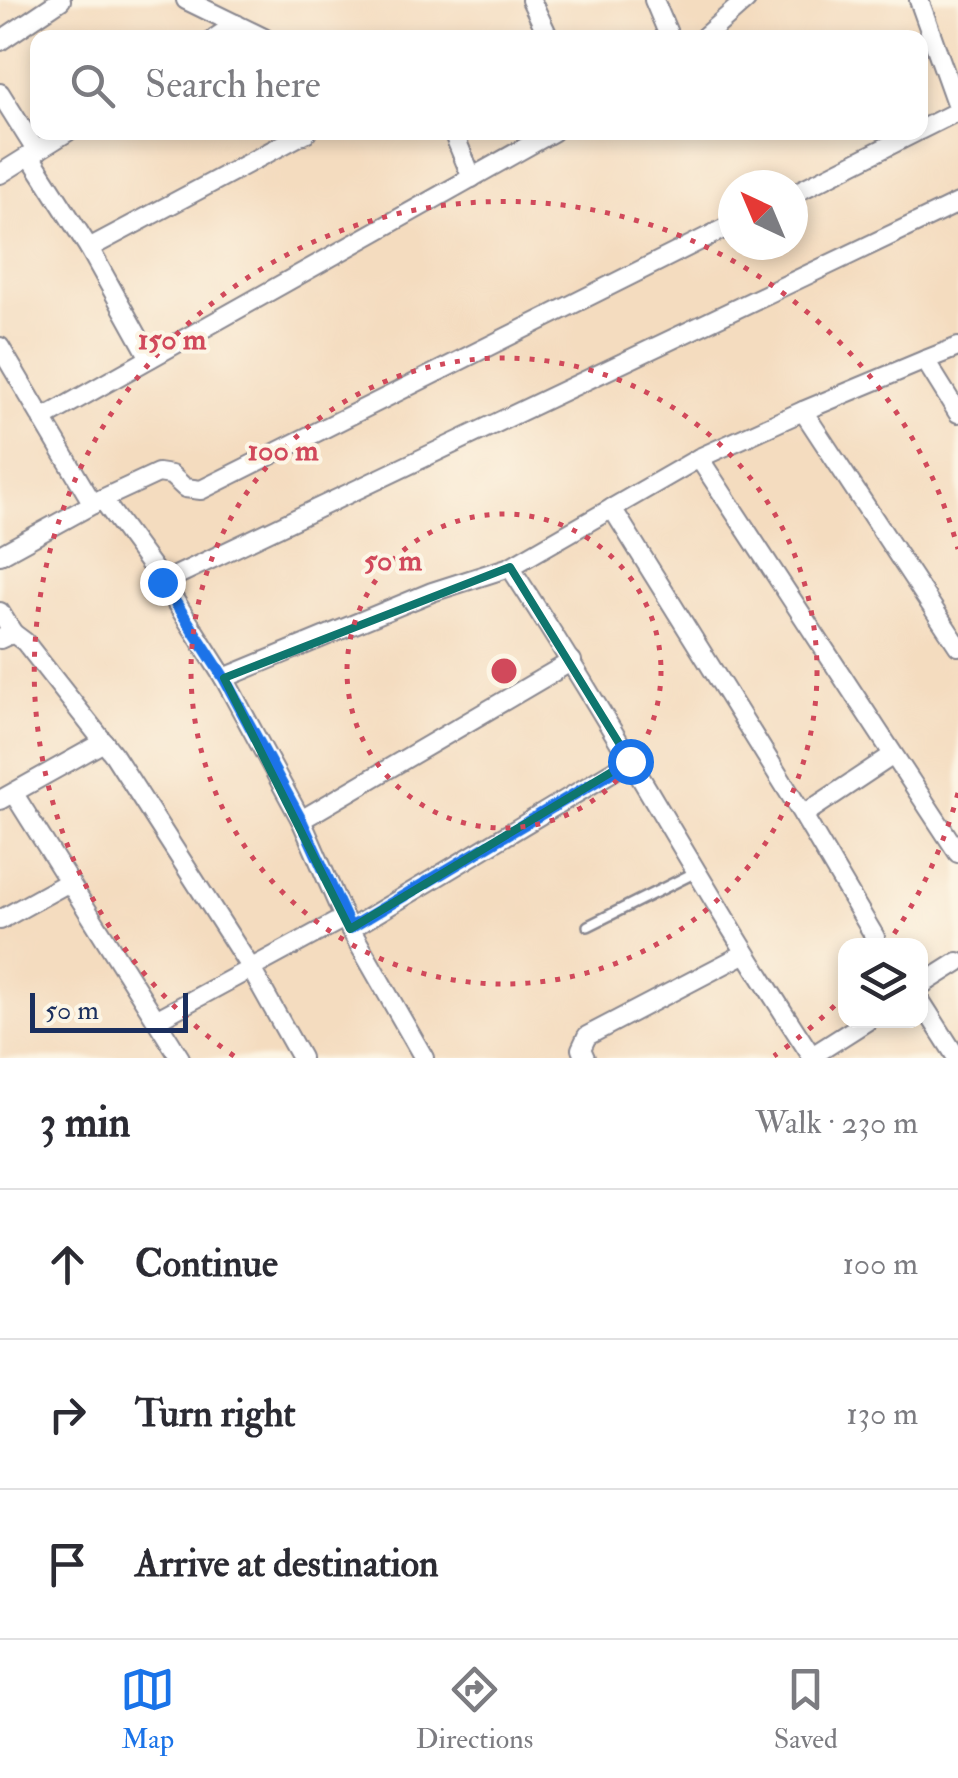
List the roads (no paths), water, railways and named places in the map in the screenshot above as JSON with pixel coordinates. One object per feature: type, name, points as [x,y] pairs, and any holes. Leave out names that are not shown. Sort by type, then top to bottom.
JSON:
[{"type":"street","points":[[0,41],[62,0]]},
{"type":"street","points":[[186,0],[248,30]]},
{"type":"street","points":[[531,0],[545,30]]},
{"type":"street","points":[[654,0],[667,30]]},
{"type":"street","points":[[713,30],[746,0]]},
{"type":"street","points":[[919,0],[958,110],[928,126]]},
{"type":"street","points":[[227,30],[236,24]]},
{"type":"street","points":[[0,93],[150,358]]},
{"type":"street","points":[[0,174],[55,140]]},
{"type":"street","points":[[89,248],[292,140]]},
{"type":"street","points":[[456,140],[472,178]]},
{"type":"street","points":[[42,419],[539,140]]},
{"type":"street","points":[[808,186],[900,140]]},
{"type":"street","points":[[162,582],[958,203]]},
{"type":"street","points":[[0,554],[158,473],[171,476],[186,488],[201,490],[718,232]]},
{"type":"street","points":[[224,678],[432,592],[510,568],[699,458],[958,346]]},
{"type":"street","points":[[0,348],[97,502],[162,582],[224,678],[301,820],[347,923],[424,1058]]},
{"type":"street","points":[[925,360],[958,413]]},
{"type":"street","points":[[803,411],[958,646]]},
{"type":"street","points":[[699,458],[958,854]]},
{"type":"street","points":[[612,508],[875,938]]},
{"type":"street","points":[[510,568],[572,661],[744,954],[811,1057],[855,1028]]},
{"type":"street","points":[[0,612],[7,636],[25,642],[104,742],[250,967],[301,1058]]},
{"type":"street","points":[[301,820],[572,661]]},
{"type":"street","points":[[104,742],[7,797],[69,882],[180,1058]]},
{"type":"street","points":[[803,815],[894,755]]},
{"type":"street","points":[[156,1020],[250,967],[347,923],[630,761]]},
{"type":"street","points":[[0,920],[69,882]]},
{"type":"street","points":[[585,1058],[581,1049],[587,1036],[744,954]]},
{"type":"street","points":[[928,981],[958,962]]},
{"type":"street","points":[[928,1013],[957,1058]]},
{"type":"lane","points":[[588,926],[696,872]]}]
